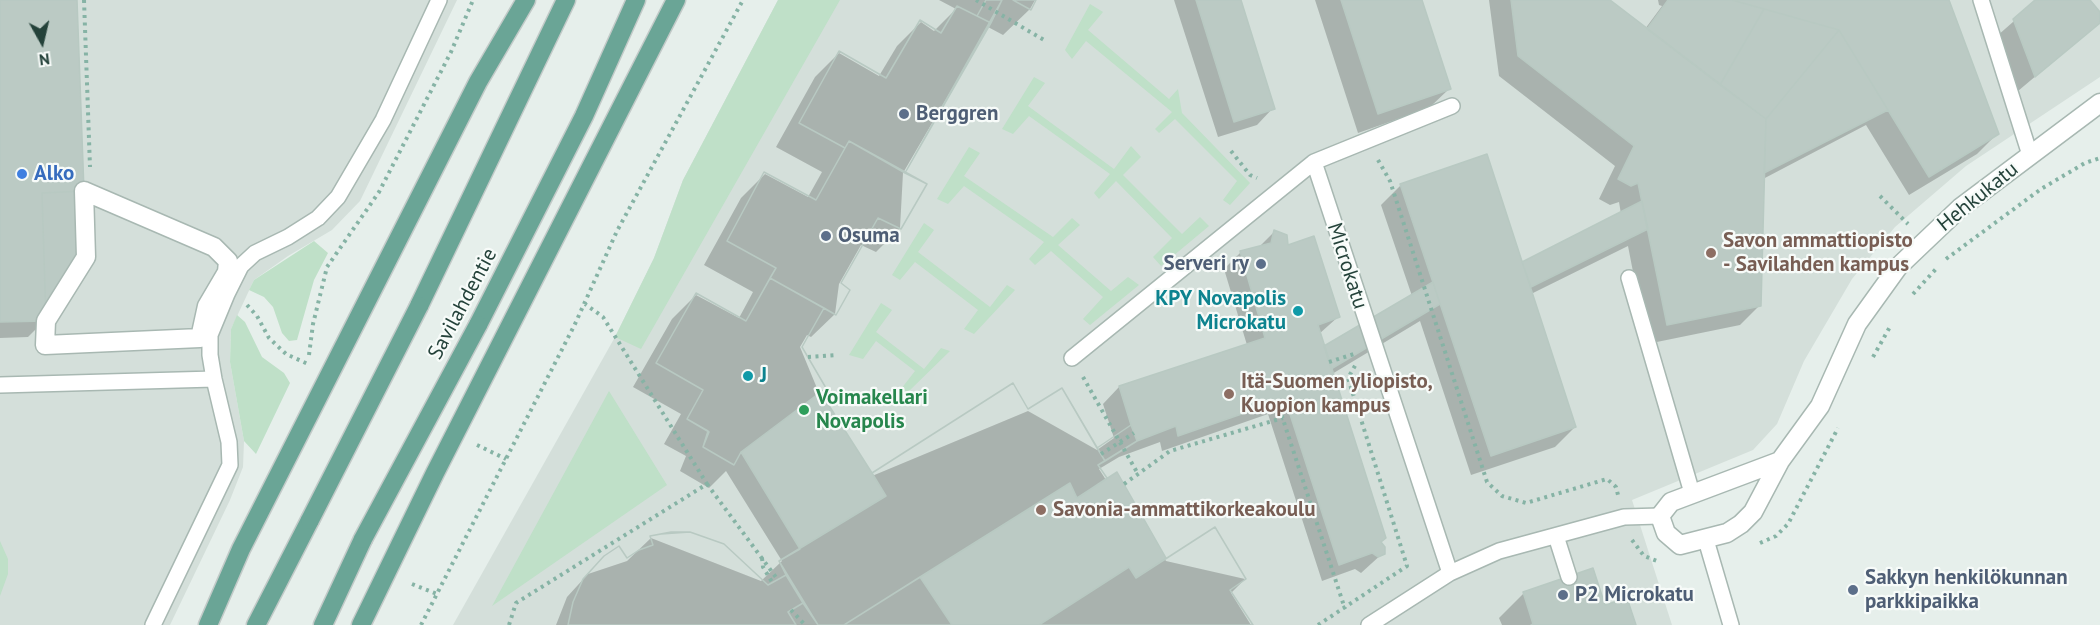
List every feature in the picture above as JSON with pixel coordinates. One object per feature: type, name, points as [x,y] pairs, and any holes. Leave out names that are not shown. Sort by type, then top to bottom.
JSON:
[{"type":"main road","points":[[208,625],[241,549],[478,82],[526,0]]},
{"type":"main road","name":"Savilahdentie","points":[[256,625],[419,306],[566,0]]},
{"type":"main road","name":"Savilahdentie","points":[[323,625],[363,539],[478,325],[584,116],[636,0]]},
{"type":"main road","points":[[361,625],[435,473],[676,0]]},
{"type":"street","name":"Hehkukatu","points":[[1660,516],[1666,533],[1680,545],[1727,534],[1747,518],[1780,461],[1820,406],[1857,324],[1898,267],[1960,208],[2100,103]]},
{"type":"street","points":[[84,191],[90,194],[214,247],[228,261],[227,272],[207,306],[200,338],[45,345],[46,321],[86,257],[84,191]]},
{"type":"street","points":[[1660,516],[1671,501],[1780,461]]},
{"type":"lane","points":[[153,625],[230,465],[230,442],[214,380],[210,335],[227,294],[241,266],[255,253],[288,237],[318,218],[338,197],[383,120],[439,0]]},
{"type":"lane","points":[[1982,0],[2030,155]]},
{"type":"lane","points":[[1072,358],[1314,162],[1452,106]]},
{"type":"lane","name":"Microkatu","points":[[1314,162],[1450,573]]},
{"type":"lane","points":[[1629,278],[1692,493]]},
{"type":"lane","points":[[0,385],[214,380]]},
{"type":"lane","points":[[1370,625],[1450,573],[1498,550],[1556,537],[1624,517],[1660,516]]},
{"type":"lane","points":[[1556,537],[1569,577]]},
{"type":"lane","points":[[1706,540],[1731,625]]},
{"type":"path","points":[[84,0],[90,194]]},
{"type":"path","points":[[308,363],[313,324],[327,267],[379,192],[451,52],[473,0]]},
{"type":"path","points":[[421,625],[585,304],[617,231],[743,0]]},
{"type":"path","points":[[976,0],[1044,40]]},
{"type":"path","points":[[1367,140],[1390,181],[1487,482],[1502,496],[1526,502],[1607,479],[1616,487],[1624,517]]},
{"type":"path","points":[[1231,150],[1250,175],[1282,189]]},
{"type":"path","points":[[227,294],[247,305],[257,316],[269,338],[286,354],[330,373]]},
{"type":"path","points":[[585,304],[603,317],[707,484],[778,580]]},
{"type":"path","points":[[1318,625],[1407,566],[1348,378],[1357,363],[1351,343]]},
{"type":"path","points":[[1329,362],[1354,354]]},
{"type":"path","points":[[808,357],[836,355]]},
{"type":"path","points":[[1072,358],[1138,474]]},
{"type":"path","points":[[1277,401],[1344,608]]},
{"type":"path","points":[[1124,484],[1170,452],[1283,418]]},
{"type":"path","points":[[1101,454],[1134,433]]},
{"type":"path","points":[[509,625],[516,603],[707,484]]},
{"type":"path","points":[[762,557],[763,567],[772,582]]},
{"type":"path","points":[[412,584],[437,594]]},
{"type":"path","points":[[791,610],[805,625]]},
{"type":"shaded area","points":[[0,0],[457,0],[360,201],[332,230],[288,256],[254,280],[231,329],[230,362],[244,441],[243,467],[230,500],[170,625],[0,625]]},
{"type":"shaded area","points":[[778,0],[2100,0],[2100,77],[1966,166],[1895,227],[1852,279],[1804,361],[1777,424],[1753,450],[1632,500],[1672,625],[453,625],[615,337],[654,258],[683,180]]},
{"type":"green space","points":[[778,0],[840,0],[641,349],[615,337],[654,258],[683,180]]},
{"type":"green space","points":[[1090,4],[1103,12],[1088,30],[1169,99],[1178,89],[1182,113],[1250,183],[1230,205],[1223,200],[1237,181],[1175,119],[1159,133],[1155,129],[1172,112],[1086,41],[1072,59],[1065,50]]},
{"type":"green space","points":[[1034,77],[1045,83],[1028,106],[1114,169],[1131,146],[1141,157],[1123,175],[1182,234],[1200,217],[1209,226],[1161,266],[1153,257],[1172,238],[1116,181],[1099,199],[1094,193],[1110,174],[1029,116],[1013,134],[1002,129]]},
{"type":"green space","points":[[969,147],[980,153],[964,176],[1053,237],[1072,218],[1080,225],[1058,245],[1111,291],[1128,277],[1139,285],[1090,325],[1083,319],[1103,297],[1051,251],[1035,265],[1029,259],[1044,242],[964,186],[948,204],[937,199]]},
{"type":"green space","points":[[924,223],[934,230],[918,252],[990,307],[1007,285],[1015,290],[974,334],[964,329],[978,310],[915,262],[900,280],[892,275]]},
{"type":"green space","points":[[314,241],[328,253],[314,280],[297,340],[289,341],[282,333],[273,307],[264,297],[249,290],[254,280]]},
{"type":"green space","points":[[881,303],[892,310],[876,332],[924,369],[941,348],[950,351],[908,392],[901,389],[915,371],[876,341],[863,359],[849,355]]},
{"type":"green space","points":[[237,315],[245,322],[262,357],[284,373],[290,383],[256,454],[244,441],[230,362],[231,329]]},
{"type":"green space","points":[[609,391],[667,485],[492,606]]},
{"type":"green space","points":[[0,541],[8,559],[8,574],[0,596]]},
{"type":"building","points":[[0,0],[77,0],[84,191],[42,193],[46,321],[0,322]]},
{"type":"building","name":"KPY Novapolis Microkatu","points":[[986,0],[1002,0],[905,173],[927,184],[901,229],[878,218],[841,283],[850,290],[836,315],[824,308],[802,347],[826,388],[821,393],[872,473],[1013,383],[1028,409],[1062,388],[1097,448],[1131,425],[1119,386],[1265,338],[1240,251],[1271,243],[1274,230],[1287,235],[1288,245],[1314,236],[1340,317],[1318,325],[1386,538],[1381,542],[1385,547],[1385,554],[1378,557],[1372,553],[1339,565],[1285,399],[1178,436],[1176,426],[1137,441],[1098,465],[1107,478],[1077,498],[1070,483],[920,577],[952,625],[818,625],[803,603],[788,612],[796,625],[568,625],[573,602],[583,579],[604,556],[619,546],[627,558],[653,545],[650,536],[690,532],[724,544],[768,585],[786,575],[779,561],[800,549],[741,452],[734,465],[703,447],[708,431],[687,419],[703,390],[656,363],[696,293],[746,321],[776,268],[727,241],[764,172],[816,200],[845,148],[799,123],[839,51],[886,78],[920,20],[941,33],[957,6],[977,16]]},
{"type":"building","points":[[986,0],[1002,0],[991,23],[977,16]]},
{"type":"building","points":[[1013,0],[1036,0],[1031,10]]},
{"type":"building","points":[[1013,0],[1036,0],[1031,10]]},
{"type":"building","points":[[1196,0],[1241,0],[1275,109],[1234,122]]},
{"type":"building","points":[[1341,0],[1422,0],[1451,89],[1378,114]]},
{"type":"building","points":[[1511,0],[1610,0],[1766,119],[1761,306],[1667,325],[1638,183],[1631,186],[1618,179],[1634,146],[1518,56]]},
{"type":"building","points":[[1668,0],[1732,0],[1764,9],[1720,85],[1647,29]]},
{"type":"building","points":[[1732,0],[1949,0],[1999,134],[1929,177],[1839,30]]},
{"type":"building","points":[[2035,0],[2090,0],[2100,12],[2100,23],[2035,77],[2013,19]]},
{"type":"building","points":[[957,6],[991,23],[905,173],[849,141],[845,148],[799,123],[839,51],[886,78],[920,20],[941,33]]},
{"type":"building","points":[[1764,9],[1839,30],[1766,119],[1720,85]]},
{"type":"building","points":[[1839,30],[1888,110],[1764,173],[1766,119]]},
{"type":"building","points":[[849,141],[927,184],[901,229],[878,218],[841,283],[850,290],[836,315],[770,278],[776,268],[727,241],[764,172],[816,200]]},
{"type":"building","points":[[1487,154],[1576,427],[1491,456],[1400,184]]},
{"type":"building","points":[[84,191],[86,257],[46,321],[42,193]]},
{"type":"building","points":[[1642,201],[1648,229],[1531,287],[1522,262]]},
{"type":"building","name":"J","points":[[770,278],[824,308],[802,347],[826,388],[741,452],[734,465],[703,447],[709,432],[687,419],[703,390],[656,363],[696,293],[746,321]]},
{"type":"building","points":[[1433,282],[1440,304],[1331,369],[1324,346]]},
{"type":"building","points":[[1013,383],[1028,409],[1062,388],[1105,461],[1098,465],[1107,478],[1077,498],[1070,483],[844,625],[818,625],[779,561],[886,496],[872,473]]},
{"type":"building","points":[[1131,425],[1137,441],[1105,461],[1097,448]]},
{"type":"building","points":[[1117,472],[1166,558],[1136,578],[1129,567],[1039,625],[952,625],[920,577],[1070,483],[1077,498]]},
{"type":"building","points":[[1215,527],[1246,579],[1230,590],[1253,625],[1039,625],[1129,567],[1136,578]]},
{"type":"building","points":[[1215,527],[1246,579],[1230,590],[1253,625],[1039,625],[1129,567],[1136,578]]},
{"type":"building","points":[[671,532],[690,532],[724,544],[768,585],[786,575],[803,603],[788,612],[796,625],[568,625],[573,602],[583,579],[604,556],[619,546],[627,558],[653,545],[650,536]]},
{"type":"building","name":"P2 Microkatu","points":[[1593,568],[1605,605],[1627,598],[1636,625],[1531,625],[1533,624],[1523,592]]},
{"type":"building","points":[[920,577],[952,625],[844,625]]},
{"type":"place","name":"Berggren","points":[[904,114]]},
{"type":"place","name":"Alko","points":[[22,174]]},
{"type":"place","name":"Osuma","points":[[826,236]]},
{"type":"place","name":"Savon ammattiopisto - Savilahden kampus","points":[[1711,253]]},
{"type":"place","name":"Serveri ry","points":[[1261,264]]},
{"type":"place","name":"KPY Novapolis Microkatu","points":[[1298,311]]},
{"type":"place","name":"J","points":[[748,376]]},
{"type":"place","name":"Itä-Suomen yliopisto, Kuopion kampus","points":[[1229,394]]},
{"type":"place","name":"Voimakellari Novapolis","points":[[804,410]]},
{"type":"place","name":"Savonia-ammattikorkeakoulu","points":[[1041,510]]},
{"type":"place","name":"Sakkyn henkilökunnan parkkipaikka","points":[[1853,590]]},
{"type":"place","name":"P2 Microkatu","points":[[1563,595]]}]
